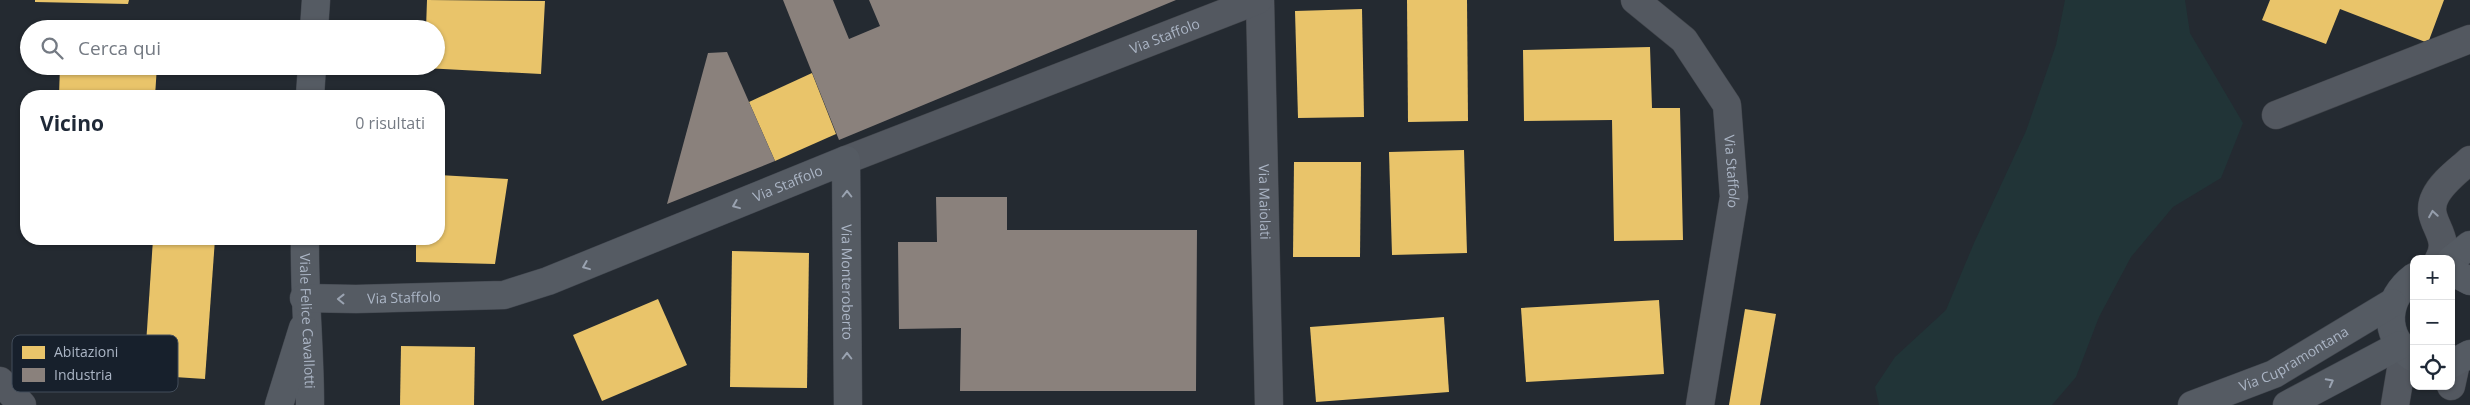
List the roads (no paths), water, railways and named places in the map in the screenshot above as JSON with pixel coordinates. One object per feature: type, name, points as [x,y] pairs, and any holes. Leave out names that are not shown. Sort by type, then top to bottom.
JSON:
[{"type":"main road","points":[[315,20],[316,0]]},
{"type":"main road","points":[[310,90],[311,75]]},
{"type":"main road","name":"Via Staffolo","points":[[305,308],[356,299],[504,295],[548,281],[846,160]]},
{"type":"main road","name":"Via Monteroberto","points":[[846,160],[848,405]]},
{"type":"main road","name":"Viale Felice Cavallotti","points":[[305,245],[305,308],[310,361],[310,405]]},
{"type":"main road","points":[[2455,257],[2470,245]]},
{"type":"main road","points":[[2455,273],[2470,282]]},
{"type":"main road","points":[[2287,405],[2406,352],[2391,326],[2392,303],[2404,284],[2410,280]]},
{"type":"main road","name":"Via Cupramontana","points":[[2192,405],[2274,374],[2392,303]]},
{"type":"main road","points":[[279,405],[305,308]]},
{"type":"street","name":"Via Staffolo","points":[[846,160],[1259,0]]},
{"type":"street","name":"Via Maiolati","points":[[1259,0],[1269,405]]},
{"type":"street","name":"Via Staffolo","points":[[1635,0],[1684,40],[1727,105],[1734,197],[1700,405]]},
{"type":"street","points":[[2276,115],[2470,39]]},
{"type":"street","points":[[2441,255],[2443,239],[2435,226],[2432,205],[2440,188],[2470,160]]},
{"type":"street","points":[[2394,405],[2406,352]]},
{"type":"street","points":[[2447,405],[2456,370]]},
{"type":"street","points":[[0,381],[22,405]]}]
